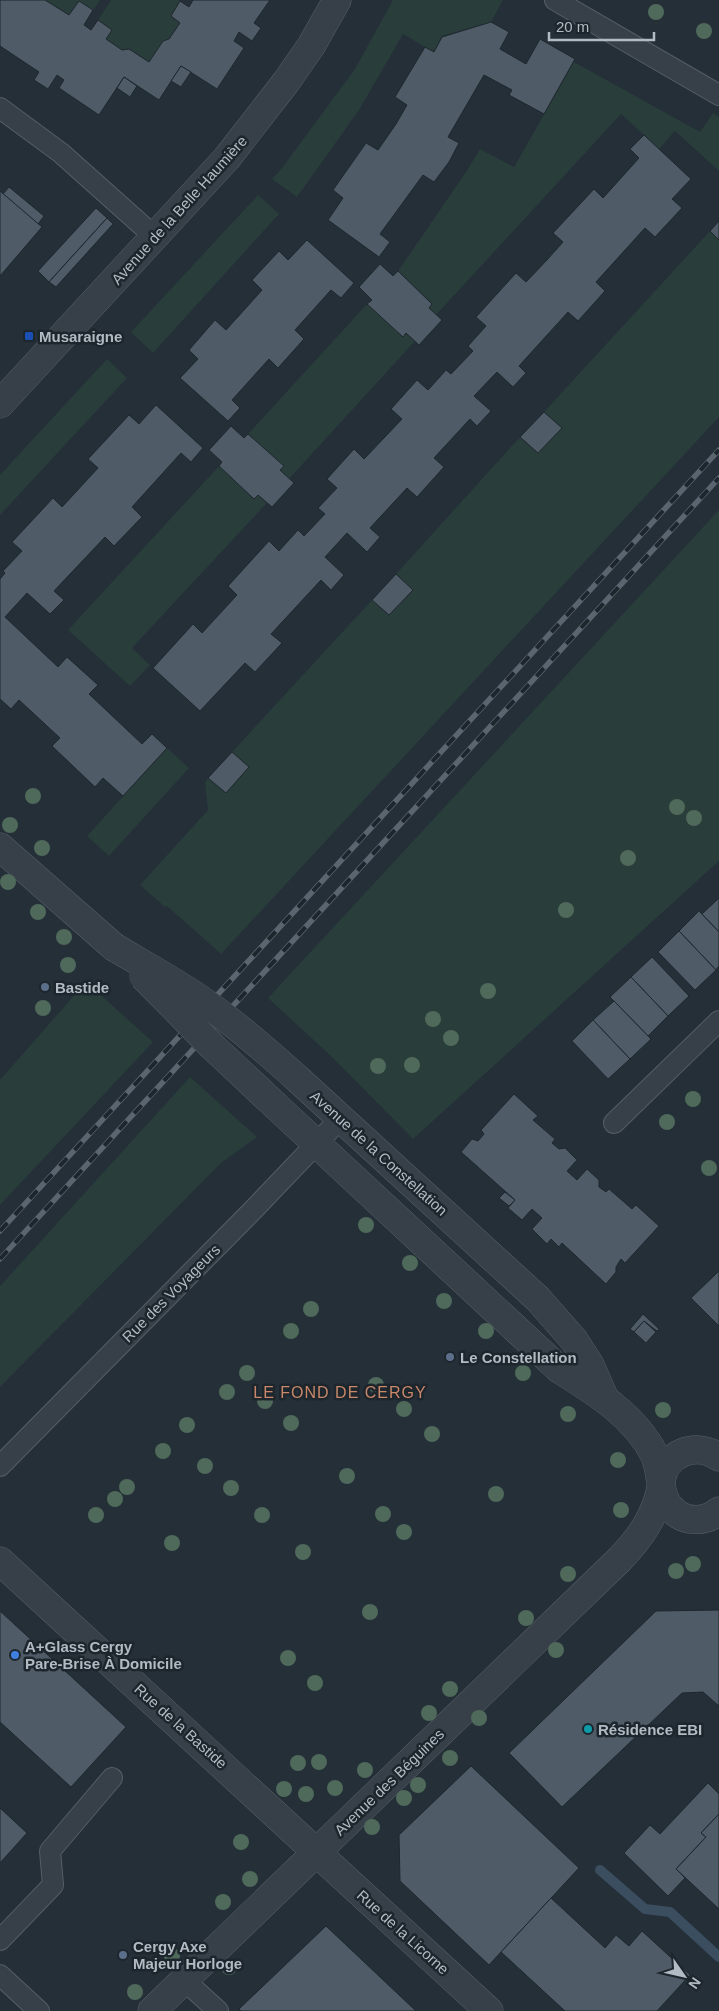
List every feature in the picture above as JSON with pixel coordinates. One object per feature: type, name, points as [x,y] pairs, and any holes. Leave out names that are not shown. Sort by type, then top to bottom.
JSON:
[{"type":"street","name":"Avenue de la Belle Haumière","points":[[0,404],[155,237],[250,131],[311,46],[337,0]]},
{"type":"street","name":"Avenue de la Constellation","points":[[0,847],[107,940],[212,1046],[559,1369],[605,1399],[633,1426],[654,1454],[665,1500],[672,1510],[707,1518]]},
{"type":"street","name":"Avenue de la Constellation","points":[[107,940],[202,1000],[249,1036],[538,1299],[574,1340],[590,1365],[605,1399]]},
{"type":"street","name":"Avenue de la Constellation","points":[[633,1426],[662,1442],[705,1450]]},
{"type":"street","name":"Avenue de la Constellation","points":[[661,1484],[662,1475],[668,1464],[677,1455],[705,1450]]},
{"type":"street","name":"Avenue des Béguines","points":[[626,1553],[650,1522],[661,1484]]},
{"type":"street","name":"Avenue des Béguines","points":[[152,2011],[626,1553],[658,1530],[673,1523],[707,1518]]},
{"type":"street","name":"Rue de la Bastide","points":[[0,1561],[316,1852]]},
{"type":"street","name":"Rue de la Licorne","points":[[316,1852],[489,2011]]},
{"type":"lane","points":[[554,0],[719,95]]},
{"type":"lane","points":[[0,108],[61,154],[155,237]]},
{"type":"lane","points":[[614,1122],[719,1021]]},
{"type":"lane","name":"Rue des Voyageurs","points":[[0,1466],[340,1119]]},
{"type":"lane","points":[[0,1940],[53,1885],[50,1851],[112,1778]]},
{"type":"lane","points":[[0,1975],[39,2011]]},
{"type":"lane","points":[[184,1980],[218,2011]]},
{"type":"green space","points":[[45,0],[100,0],[93,10],[79,1],[69,15]]},
{"type":"green space","points":[[111,0],[178,0],[180,1],[171,16],[180,23],[149,62],[129,49],[122,50],[106,39],[112,30],[98,20]]},
{"type":"green space","points":[[393,0],[503,0],[491,22],[442,36],[434,52],[403,34],[359,110],[297,197],[272,179],[355,69]]},
{"type":"green space","points":[[574,62],[700,132],[713,113],[719,117],[719,171],[675,131],[659,149],[621,114],[436,315],[429,308],[432,303],[398,271],[480,149],[514,167]]},
{"type":"green space","points":[[258,195],[279,214],[153,353],[131,332]]},
{"type":"green space","points":[[710,231],[719,240],[719,417],[221,954],[167,906],[165,907],[140,885],[208,810],[205,783],[208,778],[226,793],[248,768],[232,752],[372,600],[389,615],[413,590],[396,574],[520,437],[538,453],[561,428],[544,412]]},
{"type":"green space","points":[[367,304],[403,336],[406,333],[415,341],[289,479],[280,470],[283,466],[248,434]]},
{"type":"green space","points":[[107,359],[127,378],[0,515],[0,475]]},
{"type":"green space","points":[[219,466],[254,499],[258,495],[267,503],[132,648],[150,665],[130,686],[68,630]]},
{"type":"green space","points":[[719,510],[719,861],[413,1139],[332,1057],[268,998]]},
{"type":"green space","points":[[167,748],[189,768],[109,856],[87,836]]},
{"type":"green space","points":[[86,982],[153,1042],[0,1205],[0,1080]]},
{"type":"green space","points":[[190,1077],[257,1137],[221,1163],[0,1387],[0,1286]]},
{"type":"building","points":[[0,0],[45,0],[69,15],[79,1],[93,10],[84,25],[91,30],[98,20],[112,30],[106,39],[122,50],[129,49],[149,62],[163,41],[169,39],[180,23],[171,16],[180,1],[189,7],[193,0],[270,0],[254,23],[261,28],[252,41],[239,32],[234,41],[244,48],[217,89],[181,66],[159,100],[124,77],[99,115],[59,88],[64,80],[57,75],[48,89],[34,80],[39,72],[0,46]]},
{"type":"building","points":[[491,22],[509,32],[500,49],[526,64],[540,39],[575,59],[544,114],[509,95],[512,90],[484,75],[448,137],[459,143],[449,162],[434,182],[423,175],[380,234],[390,242],[379,257],[328,220],[343,198],[333,190],[366,143],[378,150],[396,124],[407,105],[395,97],[425,47],[434,52],[442,37]]},
{"type":"building","points":[[181,66],[191,72],[181,87],[171,81]]},
{"type":"building","points":[[124,77],[137,86],[130,97],[117,88]]},
{"type":"building","points":[[644,135],[691,179],[672,199],[682,208],[655,237],[645,228],[596,282],[605,291],[578,321],[568,312],[519,366],[526,373],[513,387],[497,372],[474,396],[491,411],[477,426],[470,419],[434,458],[444,467],[417,497],[407,488],[370,528],[380,537],[367,552],[347,533],[325,557],[344,575],[331,590],[321,580],[271,634],[282,643],[255,672],[245,663],[200,711],[153,668],[193,624],[202,633],[237,595],[228,586],[269,541],[279,551],[298,530],[304,536],[325,514],[318,508],[337,488],[327,479],[354,449],[364,459],[402,419],[391,409],[417,380],[428,390],[446,370],[451,374],[473,351],[468,346],[486,326],[476,317],[516,273],[526,282],[546,261],[563,242],[553,233],[594,189],[603,198],[639,158],[630,149]]},
{"type":"building","points":[[9,187],[44,216],[38,224],[3,194]]},
{"type":"building","points":[[0,191],[42,227],[0,276]]},
{"type":"building","points":[[96,208],[107,218],[49,282],[38,271]]},
{"type":"building","points":[[107,218],[113,224],[56,287],[49,282]]},
{"type":"building","points":[[719,221],[719,240],[710,231]]},
{"type":"building","points":[[307,240],[354,283],[341,298],[331,290],[295,330],[304,339],[278,368],[269,359],[232,400],[240,408],[228,421],[180,378],[198,359],[189,350],[215,320],[226,330],[262,290],[252,280],[279,251],[288,260]]},
{"type":"building","points":[[380,264],[393,276],[398,271],[432,304],[429,308],[442,320],[419,345],[406,333],[403,337],[367,304],[372,300],[359,287]]},
{"type":"building","points":[[156,405],[203,448],[191,462],[181,453],[132,507],[142,517],[114,546],[105,537],[54,591],[64,600],[50,614],[27,593],[5,617],[58,667],[67,657],[98,685],[89,694],[142,744],[152,734],[167,748],[123,796],[103,778],[95,787],[52,746],[60,738],[19,700],[11,709],[0,699],[0,579],[5,573],[3,571],[22,551],[12,542],[53,498],[62,507],[98,468],[88,459],[129,415],[139,424]]},
{"type":"building","points":[[544,412],[562,428],[538,453],[520,437]]},
{"type":"building","points":[[231,426],[244,438],[248,434],[284,466],[280,470],[294,483],[272,507],[258,495],[254,499],[219,466],[222,462],[209,450]]},
{"type":"building","points":[[396,574],[413,590],[389,615],[372,600]]},
{"type":"building","points":[[232,752],[249,767],[226,793],[208,778]]},
{"type":"building","points":[[719,898],[719,932],[702,914]]},
{"type":"building","points":[[699,911],[719,932],[719,966],[716,970],[679,931]]},
{"type":"building","points":[[679,931],[716,970],[695,990],[658,952]]},
{"type":"building","points":[[652,957],[689,996],[668,1016],[631,977]]},
{"type":"building","points":[[631,977],[668,1016],[648,1036],[610,997]]},
{"type":"building","points":[[614,1001],[651,1039],[630,1059],[593,1020]]},
{"type":"building","points":[[593,1020],[630,1059],[608,1079],[572,1041]]},
{"type":"building","points":[[514,1094],[538,1116],[533,1120],[555,1139],[552,1143],[559,1149],[565,1148],[577,1160],[567,1171],[577,1180],[587,1169],[599,1180],[599,1187],[606,1192],[609,1189],[632,1209],[636,1205],[659,1226],[625,1263],[621,1259],[616,1267],[616,1272],[606,1284],[562,1243],[559,1247],[551,1239],[547,1244],[532,1229],[542,1218],[532,1209],[522,1220],[508,1208],[515,1200],[461,1152],[472,1139],[478,1141],[484,1134],[481,1130]]},
{"type":"building","points":[[505,1192],[515,1200],[509,1206],[499,1198]]},
{"type":"building","points":[[719,1271],[719,1326],[691,1298]]},
{"type":"building","points":[[643,1314],[659,1329],[657,1331],[644,1321],[634,1332],[630,1329]]},
{"type":"building","points":[[644,1321],[656,1332],[646,1343],[634,1332]]},
{"type":"building","name":"Résidence EBI","points":[[719,1610],[719,1706],[703,1692],[682,1693],[562,1807],[509,1753],[656,1611]]},
{"type":"building","points":[[0,1611],[126,1727],[71,1787],[0,1722]]},
{"type":"building","points":[[471,1766],[579,1868],[489,1965],[400,1881],[399,1835]]},
{"type":"building","points":[[708,1783],[719,1794],[719,1814],[701,1833],[706,1837],[676,1869],[685,1878],[668,1896],[624,1853],[650,1825],[660,1834]]},
{"type":"building","points":[[0,1808],[27,1833],[0,1863]]},
{"type":"building","points":[[719,1814],[719,1909],[676,1869],[706,1837],[701,1833]]},
{"type":"building","points":[[551,1898],[605,1948],[616,1935],[629,1946],[642,1931],[690,1975],[657,2011],[565,2011],[501,1952]]},
{"type":"building","points":[[326,1926],[416,2011],[241,2011],[239,2009]]},
{"type":"waterway","points":[[600,1870],[645,1909],[670,1912],[719,1957]]},
{"type":"railway","points":[[0,1231],[719,450]]},
{"type":"railway","points":[[0,1259],[719,478]]},
{"type":"place","name":"Musaraigne","points":[[29,336]]},
{"type":"place","name":"Bastide","points":[[45,987]]},
{"type":"place","name":"Le Constellation","points":[[450,1357]]},
{"type":"place","name":"A+Glass Cergy Pare-Brise À Domicile","points":[[15,1655]]},
{"type":"place","name":"Résidence EBI","points":[[588,1729]]},
{"type":"place","name":"Cergy Axe Majeur Horloge","points":[[123,1955]]},
{"type":"district","name":"LE FOND DE CERGY","points":[[340,1392]]}]
